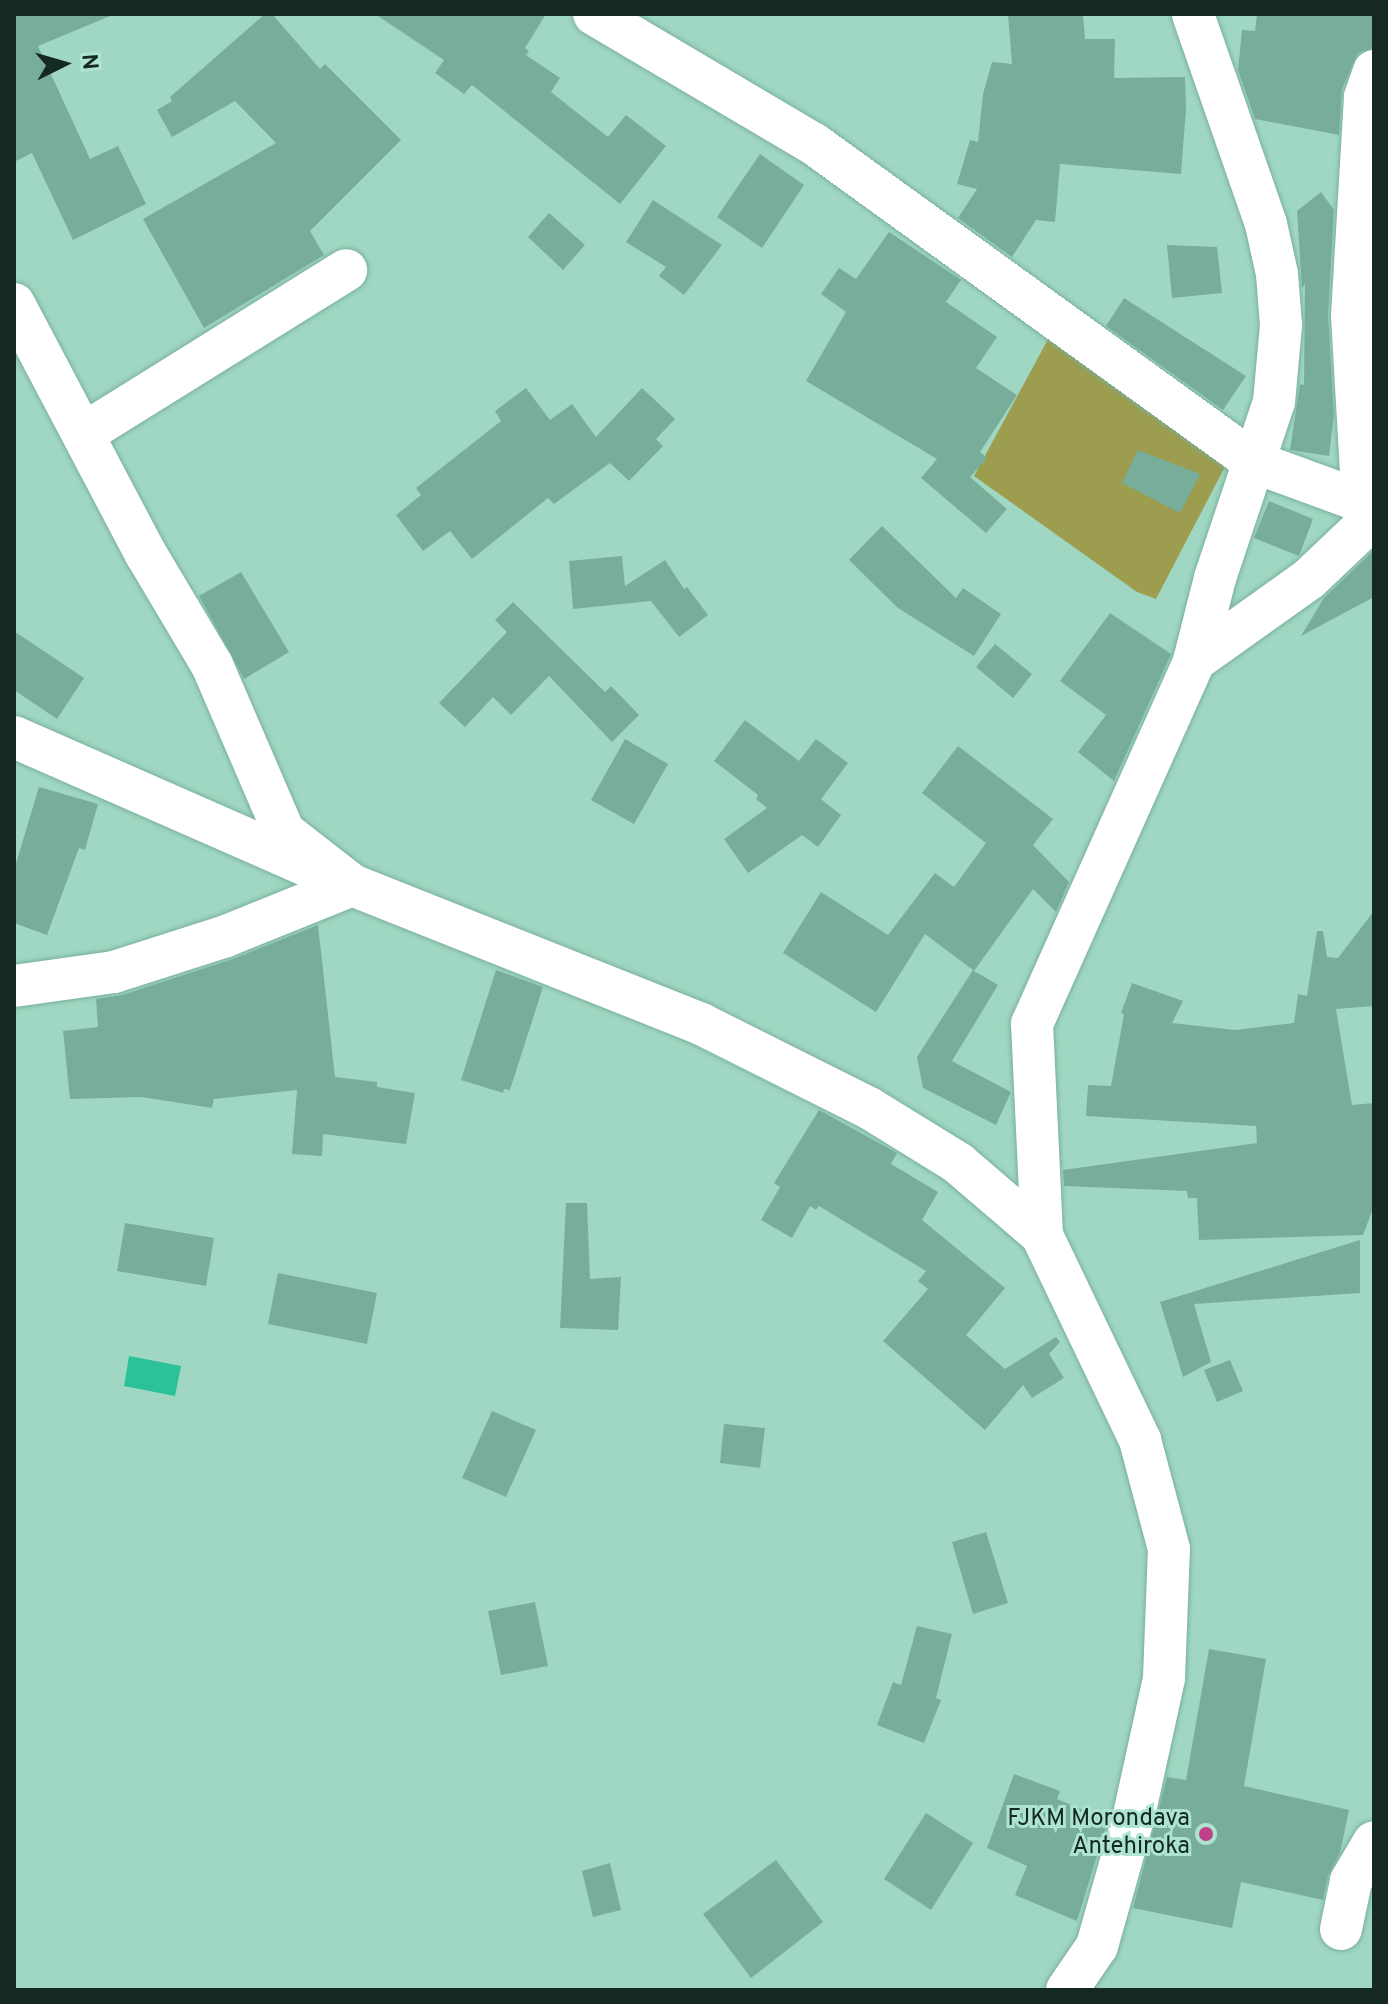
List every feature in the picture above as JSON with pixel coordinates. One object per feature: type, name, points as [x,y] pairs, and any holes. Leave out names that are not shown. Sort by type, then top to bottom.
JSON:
[{"type":"street","points":[[594,14],[814,144],[1254,462],[1374,506]]},
{"type":"street","points":[[1067,1990],[1097,1946],[1134,1815],[1164,1678],[1169,1549],[1140,1440],[1042,1235],[1032,1024],[1194,661],[1215,578],[1274,402],[1281,325],[1277,274],[1266,224],[1193,14]]},
{"type":"street","points":[[1374,71],[1365,97],[1367,203],[1352,316],[1361,472],[1374,494]]},
{"type":"street","points":[[83,434],[346,270]]},
{"type":"street","points":[[14,304],[146,554],[212,665],[284,832],[352,885]]},
{"type":"street","points":[[1194,661],[1309,579],[1374,517]]},
{"type":"street","points":[[14,737],[352,885],[701,1024],[869,1108],[958,1163],[1042,1235]]},
{"type":"street","points":[[14,986],[114,972],[226,936],[352,885]]},
{"type":"street","points":[[1341,1929],[1351,1881],[1374,1842]]},
{"type":"shaded area","points":[[1053,330],[1229,459],[1156,599],[1137,592],[974,476]]},
{"type":"shaded area","points":[[129,1356],[181,1366],[175,1396],[124,1386]]},
{"type":"building","points":[[14,14],[115,14],[38,46],[90,159],[118,146],[146,204],[73,240],[32,153],[14,162]]},
{"type":"building","points":[[265,14],[272,14],[320,69],[325,64],[401,140],[310,231],[324,255],[204,328],[143,219],[276,143],[235,101],[172,137],[157,110],[172,101],[170,97]]},
{"type":"building","points":[[375,14],[546,14],[525,48],[529,51],[526,55],[560,78],[551,92],[608,137],[626,115],[666,146],[620,204],[472,85],[464,94],[435,73],[444,60]]},
{"type":"building","points":[[1008,14],[1083,14],[1085,39],[1115,39],[1114,78],[1185,77],[1186,109],[1181,174],[1060,164],[1055,222],[1036,220],[1012,257],[958,218],[977,189],[957,184],[970,140],[978,142],[983,94],[992,62],[1012,64]]},
{"type":"building","points":[[1257,14],[1374,14],[1374,48],[1358,53],[1342,89],[1339,135],[1255,119],[1238,70],[1242,30],[1255,31]]},
{"type":"building","points":[[760,154],[804,185],[762,248],[717,217]]},
{"type":"building","points":[[1321,192],[1334,210],[1328,315],[1334,414],[1329,456],[1290,450],[1300,384],[1304,385],[1305,284],[1302,288],[1297,211]]},
{"type":"building","points":[[653,200],[722,245],[684,295],[659,276],[666,267],[626,242]]},
{"type":"building","points":[[549,213],[585,245],[563,270],[528,237]]},
{"type":"building","points":[[889,232],[961,280],[946,302],[997,337],[976,368],[1017,395],[980,452],[987,458],[970,477],[1007,509],[986,533],[921,478],[937,459],[806,381],[846,312],[821,294],[839,268],[856,279]]},
{"type":"building","points":[[1167,245],[1217,247],[1222,293],[1172,298]]},
{"type":"building","points":[[1124,298],[1246,376],[1223,410],[1106,326]]},
{"type":"building","points":[[526,388],[550,420],[572,404],[596,437],[642,388],[675,419],[656,439],[663,446],[629,481],[610,463],[554,504],[548,498],[472,559],[450,531],[423,551],[396,515],[421,495],[416,488],[501,421],[495,411]]},
{"type":"building","points":[[1138,450],[1200,474],[1180,513],[1122,483]]},
{"type":"building","points":[[1269,501],[1313,519],[1299,556],[1254,538]]},
{"type":"building","points":[[882,526],[956,598],[963,588],[1001,614],[974,656],[898,608],[849,560]]},
{"type":"building","points":[[1374,550],[1374,597],[1301,636],[1324,598]]},
{"type":"building","points":[[622,556],[625,586],[665,560],[684,589],[687,587],[708,615],[679,637],[651,601],[573,609],[569,561]]},
{"type":"building","points":[[241,572],[289,652],[244,679],[199,596]]},
{"type":"building","points":[[513,602],[605,692],[611,686],[639,715],[612,742],[549,676],[511,715],[493,697],[465,727],[439,703],[507,632],[495,620]]},
{"type":"building","points":[[1110,613],[1171,654],[1114,781],[1078,752],[1106,715],[1060,681]]},
{"type":"building","points":[[14,631],[84,678],[57,719],[14,690]]},
{"type":"building","points":[[995,644],[1032,674],[1013,698],[976,667]]},
{"type":"building","points":[[745,720],[799,761],[816,739],[848,763],[821,799],[841,815],[818,847],[802,835],[748,873],[724,839],[767,808],[756,799],[758,795],[714,761]]},
{"type":"building","points":[[625,739],[668,764],[634,824],[591,800]]},
{"type":"building","points":[[958,746],[1053,819],[1033,845],[1069,882],[1056,912],[1033,889],[974,971],[998,985],[952,1061],[1011,1092],[996,1125],[923,1088],[917,1057],[973,970],[925,934],[876,1012],[783,953],[821,892],[888,935],[935,873],[954,887],[986,843],[922,793]]},
{"type":"building","points":[[39,787],[98,804],[85,850],[79,848],[47,935],[14,923],[14,870]]},
{"type":"building","points":[[1374,911],[1374,1006],[1336,1009],[1352,1105],[1374,1103],[1374,1206],[1363,1235],[1199,1240],[1197,1198],[1188,1198],[1187,1191],[1064,1186],[1063,1170],[1257,1143],[1256,1126],[1086,1116],[1088,1085],[1111,1086],[1124,1014],[1121,1013],[1132,983],[1183,1001],[1172,1023],[1235,1030],[1294,1023],[1298,994],[1307,996],[1317,931],[1323,931],[1327,957],[1338,958]]},
{"type":"building","points":[[318,925],[335,1077],[377,1082],[377,1087],[415,1093],[406,1144],[323,1134],[322,1156],[292,1154],[297,1090],[214,1099],[212,1108],[142,1097],[70,1099],[63,1031],[98,1027],[96,999],[122,995],[233,959]]},
{"type":"building","points":[[496,970],[543,987],[510,1090],[504,1089],[503,1093],[461,1080]]},
{"type":"building","points":[[819,1110],[897,1153],[891,1164],[938,1192],[922,1220],[1005,1288],[966,1335],[1005,1369],[1056,1337],[1060,1342],[1049,1354],[1064,1378],[1032,1398],[1023,1385],[985,1430],[883,1341],[928,1289],[918,1281],[926,1271],[819,1206],[816,1210],[810,1206],[792,1238],[761,1220],[780,1187],[774,1183]]},
{"type":"building","points":[[566,1203],[587,1203],[590,1279],[621,1277],[618,1330],[560,1328]]},
{"type":"building","points":[[125,1223],[214,1238],[206,1286],[117,1271]]},
{"type":"building","points":[[1360,1240],[1360,1293],[1194,1304],[1211,1362],[1183,1377],[1160,1302]]},
{"type":"building","points":[[278,1273],[377,1293],[367,1344],[268,1324]]},
{"type":"building","points":[[1230,1360],[1243,1391],[1217,1402],[1204,1370]]},
{"type":"building","points":[[492,1411],[536,1430],[506,1497],[462,1478]]},
{"type":"building","points":[[724,1424],[765,1428],[760,1468],[720,1463]]},
{"type":"building","points":[[986,1532],[1008,1603],[973,1614],[952,1542]]},
{"type":"building","points":[[535,1602],[548,1666],[501,1675],[488,1611]]},
{"type":"building","points":[[917,1626],[952,1634],[936,1698],[941,1700],[924,1743],[877,1725],[893,1682],[901,1685]]},
{"type":"building","points":[[1209,1649],[1266,1659],[1244,1786],[1349,1810],[1340,1853],[1328,1876],[1323,1900],[1241,1882],[1232,1928],[1133,1908],[1167,1777],[1186,1780]]},
{"type":"building","points":[[1014,1774],[1060,1791],[1057,1799],[1108,1820],[1077,1921],[1015,1895],[1027,1866],[987,1848]]},
{"type":"building","points":[[926,1813],[973,1843],[931,1910],[884,1879]]},
{"type":"building","points":[[776,1860],[823,1922],[751,1978],[703,1914]]},
{"type":"building","points":[[610,1863],[621,1910],[593,1917],[582,1871]]},
{"type":"place","name":"FJKM Morondava Antehiroka","points":[[1206,1834]]}]
